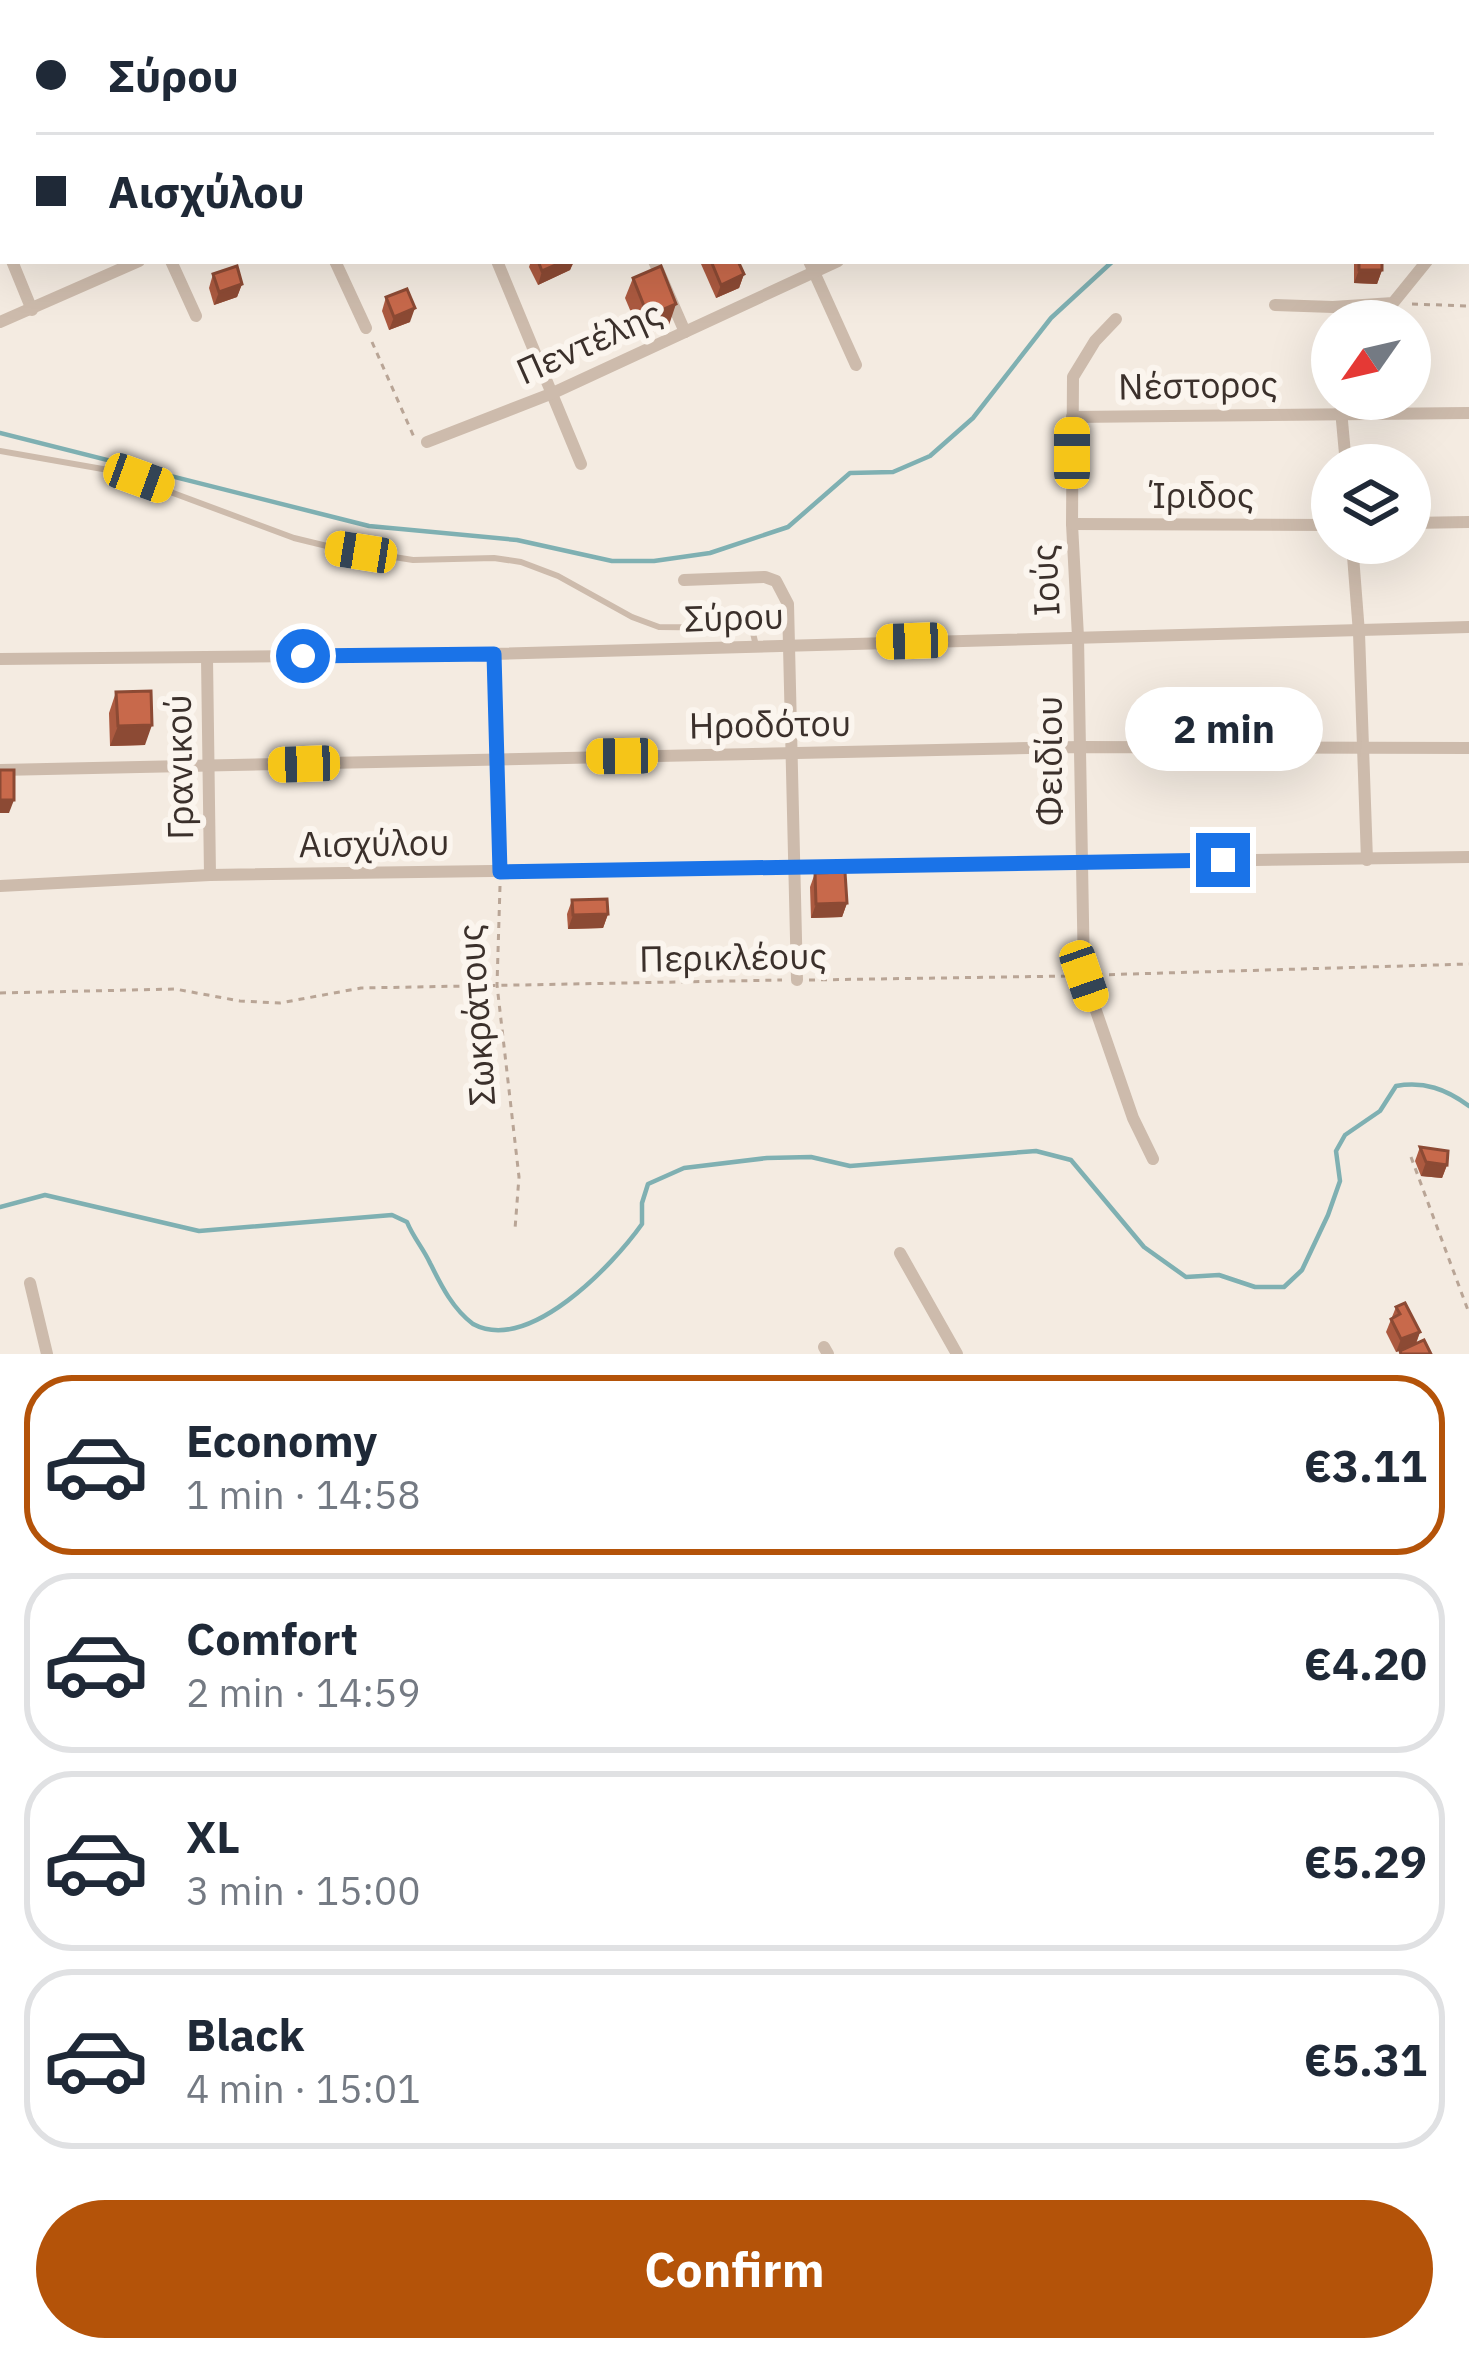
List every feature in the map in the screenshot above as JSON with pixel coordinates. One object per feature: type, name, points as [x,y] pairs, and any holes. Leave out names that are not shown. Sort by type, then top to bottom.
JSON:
[{"type":"street","points":[[13,264],[32,310]]},
{"type":"street","points":[[0,322],[132,264]]},
{"type":"street","points":[[172,264],[196,316]]},
{"type":"street","points":[[336,264],[366,328]]},
{"type":"street","points":[[498,264],[581,464]]},
{"type":"street","points":[[655,264],[685,332]]},
{"type":"street","points":[[1395,300],[1425,264]]},
{"type":"street","points":[[812,267],[856,365]]},
{"type":"street","name":"Πεντέλης","points":[[427,442],[553,393],[812,267]]},
{"type":"street","points":[[1275,305],[1311,311]]},
{"type":"street","name":"Ιούς","points":[[1078,637],[1072,524],[1073,377],[1116,319]]},
{"type":"street","name":"Νέστορος","points":[[1072,417],[1311,407]]},
{"type":"street","name":"Νέστορος","points":[[1431,411],[1469,413]]},
{"type":"street","points":[[1431,522],[1469,521]]},
{"type":"street","name":"Ίριδος","points":[[1072,524],[1311,525]]},
{"type":"street","points":[[1354,564],[1367,860]]},
{"type":"street","points":[[684,580],[765,577],[776,581],[788,604],[797,980]]},
{"type":"street","name":"Σύρου","points":[[0,659],[494,654],[1469,627]]},
{"type":"street","name":"Φειδίου","points":[[1078,637],[1084,976],[1132,1118],[1153,1160]]},
{"type":"street","name":"Σωκράτους","points":[[494,654],[500,872]]},
{"type":"street","name":"Γρανικού","points":[[207,658],[210,875]]},
{"type":"street","name":"Ηροδότου","points":[[0,770],[1080,747],[1469,748]]},
{"type":"street","name":"Αισχύλου","points":[[0,886],[210,875],[1469,857]]},
{"type":"street","points":[[900,1253],[957,1354]]},
{"type":"street","points":[[30,1283],[46,1354]]},
{"type":"lane","points":[[0,451],[114,471],[312,543],[413,560],[521,562],[558,576],[646,623],[674,630],[746,628],[755,636],[756,646]]},
{"type":"path","points":[[1431,304],[1469,306]]},
{"type":"path","points":[[366,328],[411,434],[427,442]]},
{"type":"path","name":"Σωκράτους","points":[[500,872],[497,985],[519,1178],[515,1229]]},
{"type":"path","name":"Περικλέους","points":[[0,993],[175,989],[280,1003],[361,988],[1084,976],[1469,964]]},
{"type":"path","points":[[1412,1157],[1469,1313]]},
{"type":"building","points":[[712,264],[739,264],[744,274],[721,285]]},
{"type":"building","points":[[1359,264],[1382,264],[1382,270],[1359,270]]},
{"type":"building","points":[[237,266],[242,284],[219,292],[213,274]]},
{"type":"building","points":[[661,266],[676,304],[648,316],[633,278]]},
{"type":"building","points":[[407,289],[415,308],[394,317],[386,297]]},
{"type":"building","points":[[151,691],[152,725],[118,726],[116,692]]},
{"type":"building","points":[[0,770],[14,770],[14,800],[0,800]]},
{"type":"building","points":[[845,872],[847,903],[816,904],[815,873]]},
{"type":"building","points":[[607,899],[608,914],[573,915],[572,900]]},
{"type":"building","points":[[1420,1147],[1448,1151],[1447,1165],[1426,1162]]},
{"type":"building","points":[[1405,1303],[1420,1332],[1401,1339],[1391,1319],[1400,1314],[1396,1307]]},
{"type":"building","points":[[1424,1340],[1431,1354],[1401,1354],[1400,1351]]},
{"type":"waterway","points":[[0,433],[369,526],[517,540],[612,561],[710,553],[788,527],[850,473],[893,472],[930,456],[973,418],[1051,318],[1110,264]]},
{"type":"waterway","points":[[0,1207],[45,1195],[199,1231],[392,1215],[407,1222],[459,1311],[473,1324],[495,1330],[519,1327],[543,1316],[591,1282],[642,1224],[648,1184],[684,1168],[811,1157],[850,1166],[1036,1151],[1071,1160],[1144,1247],[1186,1277],[1219,1275],[1255,1287],[1284,1287],[1302,1270],[1328,1215],[1340,1181],[1336,1151],[1345,1135],[1380,1111],[1396,1086],[1434,1088],[1469,1106]]},
{"type":"route","points":[[303,656],[494,654],[500,872],[1223,860]]}]
